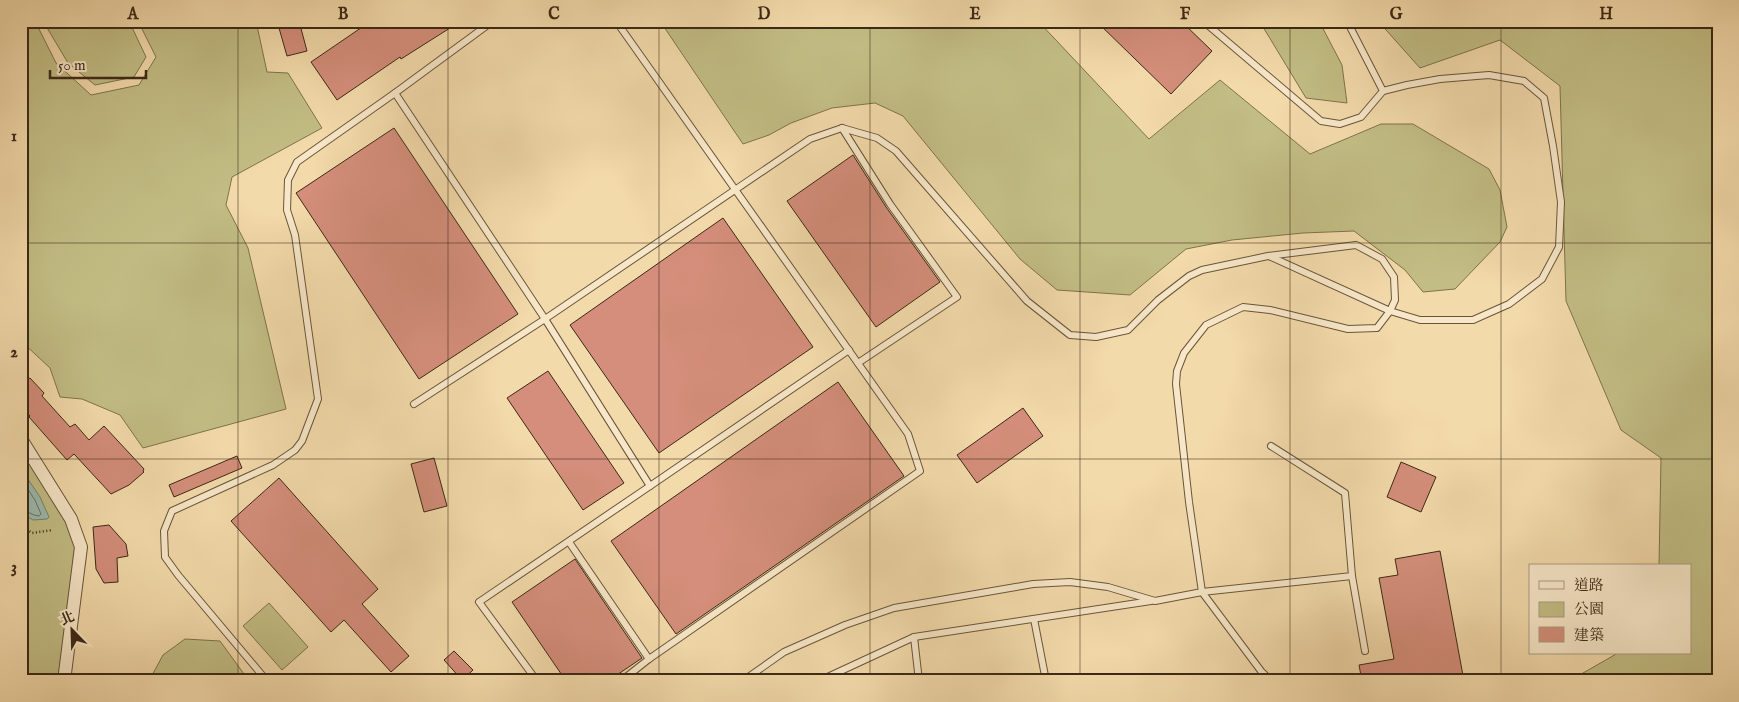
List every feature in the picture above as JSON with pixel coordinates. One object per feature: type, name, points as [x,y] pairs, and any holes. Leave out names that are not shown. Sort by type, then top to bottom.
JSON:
[{"type":"street","points":[[21,439],[71,519],[81,548],[64,681]]},
{"type":"lane","points":[[267,681],[165,557],[164,531],[172,511],[272,465],[295,450],[302,441],[318,399],[295,235],[287,210],[288,180],[297,162],[494,21]]},
{"type":"lane","points":[[616,21],[908,434],[920,471],[621,681]]},
{"type":"lane","points":[[1203,21],[1321,121],[1340,124],[1361,117],[1383,92],[1431,80],[1489,75],[1524,81],[1544,98],[1553,146],[1560,202],[1559,247],[1542,279],[1509,304],[1473,320],[1420,320],[1390,311],[1268,256]]},
{"type":"lane","points":[[1347,21],[1383,92]]},
{"type":"lane","points":[[394,93],[544,319],[650,486]]},
{"type":"lane","points":[[842,128],[890,204],[957,297],[858,363]]},
{"type":"lane","points":[[414,404],[544,319],[810,139],[842,128],[877,138],[896,151],[1027,301],[1070,335],[1096,337],[1128,330],[1158,300],[1190,276],[1202,270],[1268,256],[1356,245],[1382,259],[1394,277],[1394,300],[1390,311],[1377,328],[1348,329],[1270,310],[1243,307],[1206,325],[1184,353],[1177,371],[1176,384],[1189,502],[1202,592],[1261,671],[1271,681]]},
{"type":"lane","points":[[537,681],[479,602],[849,350]]},
{"type":"lane","points":[[1271,446],[1345,493],[1352,576],[1365,651]]},
{"type":"lane","points":[[569,542],[650,659]]},
{"type":"lane","points":[[819,681],[914,637],[1155,601],[1202,592],[1352,576]]},
{"type":"lane","points":[[745,681],[784,652],[845,625],[894,608],[1033,584],[1070,582],[1108,587],[1155,601]]},
{"type":"lane","points":[[1034,619],[1046,681]]},
{"type":"lane","points":[[914,637],[919,681]]},
{"type":"path","points":[[21,525],[32,533],[53,530]]},
{"type":"green space","points":[[21,21],[35,21],[56,63],[91,95],[139,85],[156,57],[138,21],[256,21],[267,72],[288,73],[322,128],[232,177],[226,205],[248,248],[286,409],[143,448],[120,415],[82,399],[60,397],[50,368],[21,341]]},
{"type":"green space","points":[[43,21],[129,21],[146,57],[134,77],[95,85],[68,63]]},
{"type":"green space","points":[[660,21],[1038,21],[1149,139],[1220,80],[1310,154],[1381,124],[1413,124],[1489,169],[1500,190],[1507,227],[1500,242],[1455,289],[1423,292],[1405,270],[1354,231],[1303,233],[1232,240],[1186,249],[1130,295],[1057,290],[1020,259],[903,116],[875,103],[832,108],[743,144]]},
{"type":"green space","points":[[1238,21],[1319,21],[1342,65],[1347,103],[1306,98],[1263,27]]},
{"type":"green space","points":[[1378,21],[1718,21],[1718,681],[1569,681],[1616,654],[1692,654],[1692,564],[1659,564],[1661,458],[1621,430],[1566,301],[1560,86],[1500,40],[1420,68]]},
{"type":"green space","points":[[21,444],[68,520],[76,543],[59,681],[21,681]]},
{"type":"green space","points":[[269,603],[308,647],[282,670],[243,626]]},
{"type":"green space","points":[[185,639],[220,641],[244,674],[244,681],[149,681],[163,655]]},
{"type":"water","points":[[21,469],[40,497],[49,517],[47,519],[33,520],[21,513]]},
{"type":"building","points":[[277,21],[299,21],[307,51],[287,56]]},
{"type":"building","points":[[371,21],[446,21],[450,28],[401,59],[400,57],[337,100],[311,62]]},
{"type":"building","points":[[1096,21],[1181,21],[1212,51],[1171,94]]},
{"type":"building","points":[[394,128],[518,314],[419,379],[296,193]]},
{"type":"building","points":[[853,155],[886,207],[940,282],[876,327],[787,201]]},
{"type":"building","points":[[723,218],[813,347],[659,453],[570,325]]},
{"type":"building","points":[[548,371],[624,483],[583,510],[507,398]]},
{"type":"building","points":[[21,373],[28,379],[30,378],[44,393],[42,396],[70,427],[75,424],[89,440],[104,426],[144,469],[144,472],[129,485],[111,494],[74,454],[67,460],[21,406]]},
{"type":"building","points":[[838,382],[904,476],[676,634],[611,541]]},
{"type":"building","points":[[1023,408],[1043,436],[977,483],[957,455]]},
{"type":"building","points":[[237,456],[242,468],[174,497],[169,485]]},
{"type":"building","points":[[434,458],[447,506],[424,512],[411,464]]},
{"type":"building","points":[[1401,462],[1436,477],[1421,512],[1387,497]]},
{"type":"building","points":[[279,478],[378,589],[362,604],[409,656],[391,672],[344,620],[331,632],[231,521]]},
{"type":"building","points":[[109,525],[126,544],[128,556],[117,558],[118,582],[104,583],[96,569],[93,527]]},
{"type":"building","points":[[1440,551],[1464,681],[1362,681],[1359,665],[1394,659],[1379,578],[1398,575],[1395,559]]},
{"type":"building","points":[[575,559],[642,658],[608,681],[566,681],[512,602]]},
{"type":"building","points":[[454,651],[473,670],[462,680],[444,660]]}]
